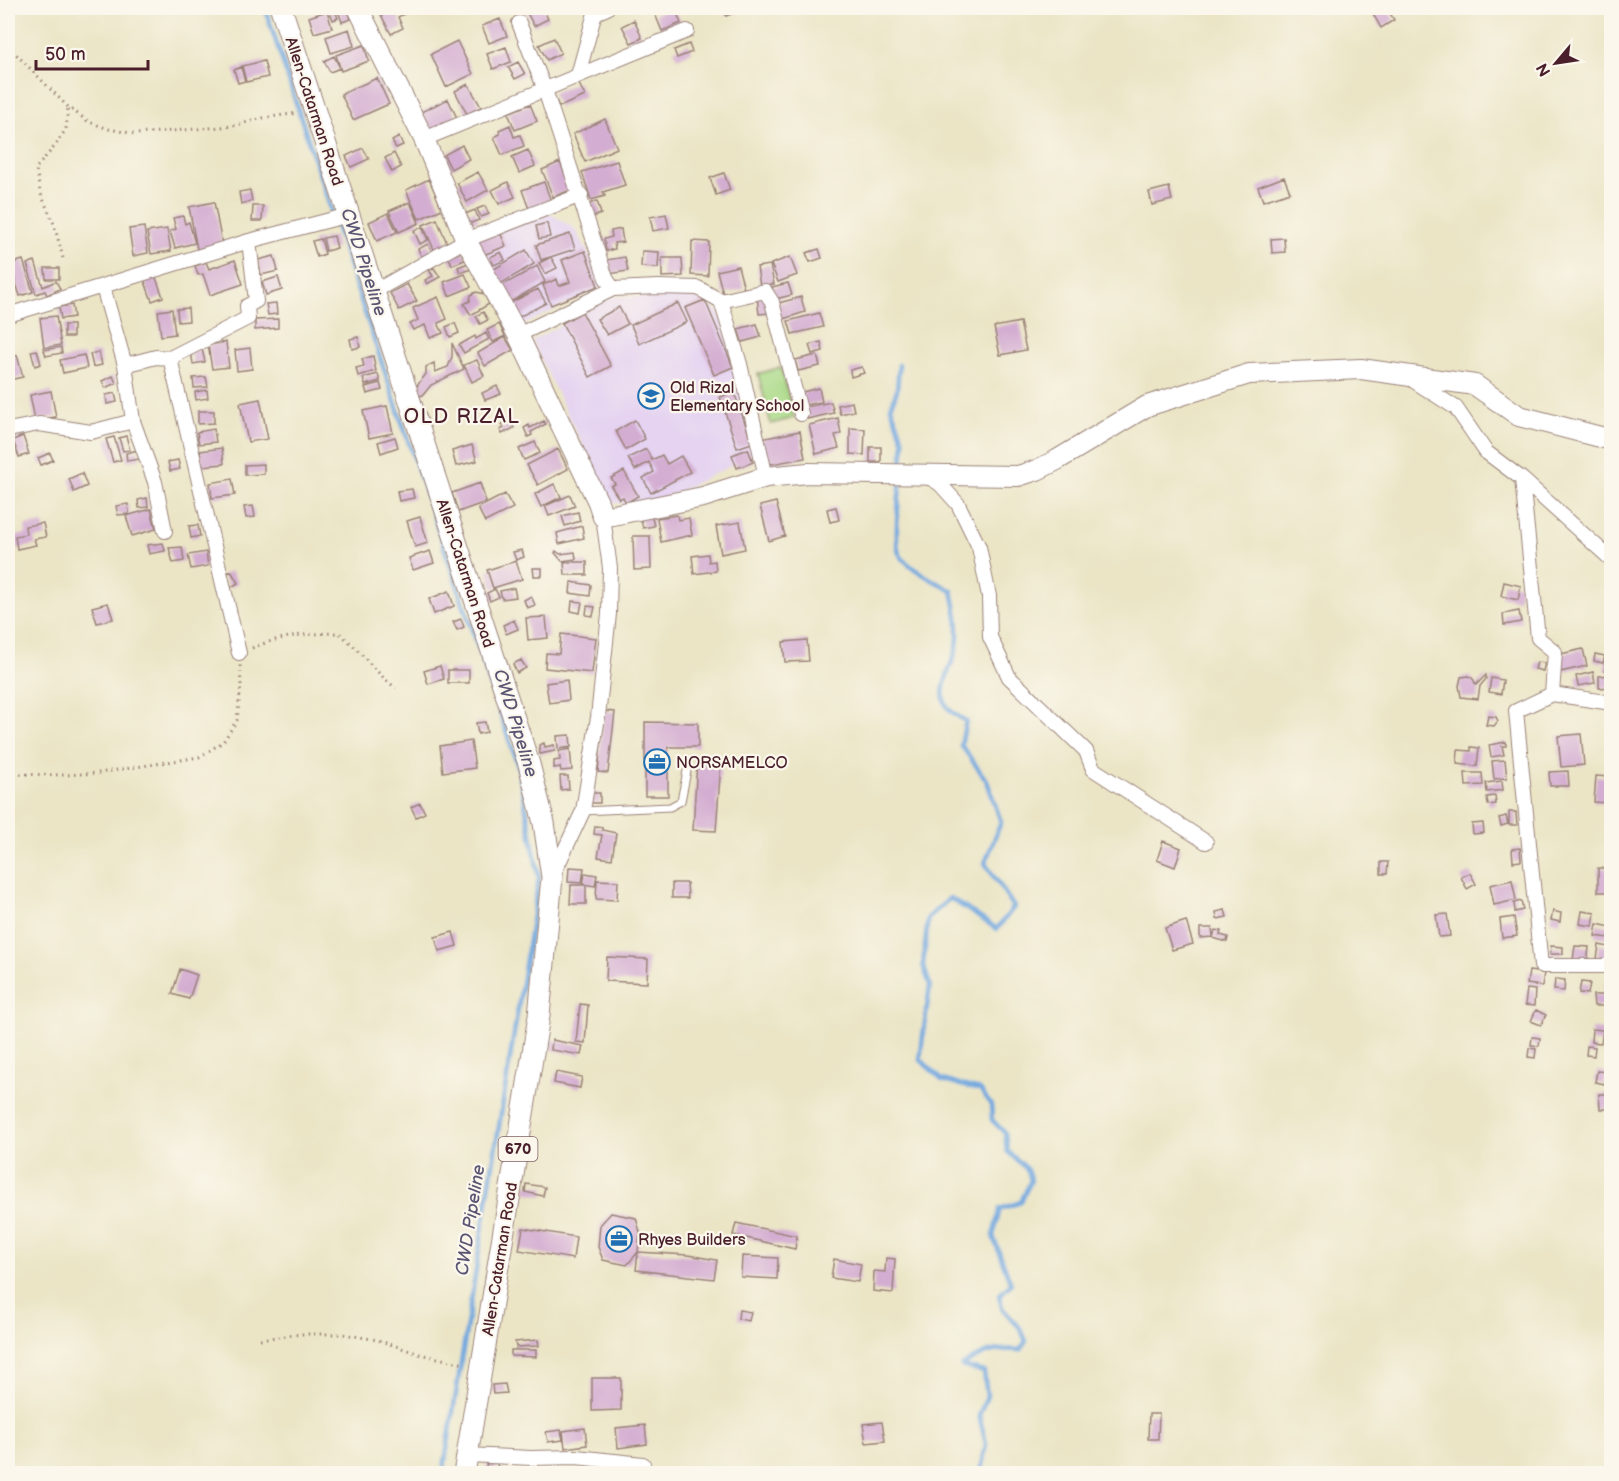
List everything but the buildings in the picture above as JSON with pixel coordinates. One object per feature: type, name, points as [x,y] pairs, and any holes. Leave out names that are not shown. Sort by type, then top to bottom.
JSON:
[{"type":"main road","name":"Allen-Catarman Road","points":[[281,8],[529,764],[544,823],[552,877],[539,1016],[466,1464]]},
{"type":"street","points":[[358,8],[424,139],[466,240],[518,335],[598,502],[603,517],[610,568],[609,614],[598,717],[583,811],[552,877]]},
{"type":"street","points":[[579,75],[595,13],[607,8]]},
{"type":"street","points":[[519,23],[581,195],[606,278],[613,289]]},
{"type":"street","points":[[424,139],[687,31]]},
{"type":"street","points":[[375,291],[466,240],[581,195]]},
{"type":"street","points":[[8,315],[249,241],[349,215]]},
{"type":"street","points":[[125,365],[156,357],[170,358],[248,318],[247,306],[256,301],[249,241]]},
{"type":"street","points":[[103,287],[125,365],[134,421],[155,482],[165,531]]},
{"type":"street","points":[[518,335],[613,289],[698,288],[721,301],[765,291],[772,302],[801,414]]},
{"type":"street","points":[[721,301],[740,364],[766,477]]},
{"type":"street","points":[[170,358],[239,653]]},
{"type":"street","points":[[603,517],[703,496],[766,477],[808,473],[1018,476],[1057,460],[1146,406],[1249,374],[1361,369],[1475,385],[1519,416],[1611,440]]},
{"type":"street","points":[[1405,375],[1456,408],[1486,452],[1522,479],[1611,560]]},
{"type":"street","points":[[8,430],[39,424],[91,432],[134,421]]},
{"type":"street","points":[[917,475],[940,484],[958,504],[979,547],[988,596],[990,637],[1009,677],[1086,751],[1093,769],[1206,842]]},
{"type":"street","points":[[1522,479],[1538,638],[1555,652],[1552,694]]},
{"type":"street","points":[[1611,703],[1552,694],[1516,711],[1541,966],[1611,966]]},
{"type":"street","points":[[466,1464],[531,1458],[576,1457],[643,1464]]},
{"type":"lane","points":[[583,811],[670,807],[681,801],[687,771]]},
{"type":"path","points":[[8,46],[49,85],[68,107],[89,122],[109,129],[135,134],[233,126],[263,118],[314,110]]},
{"type":"path","points":[[63,258],[54,224],[40,192],[36,168],[55,147],[66,129],[68,107]]},
{"type":"path","points":[[8,774],[99,773],[199,757],[223,742],[237,720],[241,685],[239,653],[276,638],[301,634],[339,633],[364,655],[379,675],[396,688]]},
{"type":"path","points":[[260,1339],[302,1334],[343,1334],[378,1340],[419,1354],[482,1366]]},
{"type":"shaded area","points":[[546,211],[575,229],[606,285],[523,325],[481,256],[506,246],[499,230]]},
{"type":"shaded area","name":"Old Rizal Elementary School","points":[[693,295],[719,312],[760,451],[648,507],[610,502],[532,341],[612,297]]},
{"type":"green space","points":[[781,367],[794,418],[771,424],[758,374]]},
{"type":"waterway","name":"CWD Pipeline","points":[[265,8],[518,766],[539,878],[443,1474]]},
{"type":"waterway","points":[[899,365],[897,390],[891,407],[904,442],[901,471]]},
{"type":"waterway","points":[[901,479],[897,528],[899,553],[908,564],[952,591],[958,639],[946,679],[944,697],[951,711],[966,721],[961,745],[987,781],[1001,822],[985,863],[1014,907],[997,929],[950,898],[928,918],[923,965],[930,985],[920,1059],[942,1080],[980,1090],[991,1105],[992,1120],[1005,1133],[1007,1151],[1026,1168],[1031,1180],[1021,1202],[1000,1209],[993,1236],[1011,1284],[999,1295],[1002,1308],[1020,1328],[1026,1341],[1020,1350],[990,1352],[962,1366],[984,1372],[987,1396],[979,1415],[986,1444],[982,1474]]},
{"type":"place","name":"Old Rizal Elementary School","points":[[651,396]]},
{"type":"place","name":"NORSAMELCO","points":[[657,762]]},
{"type":"place","name":"Rhyes Builders","points":[[619,1239]]},
{"type":"district","name":"OLD RIZAL","points":[[462,416]]}]
